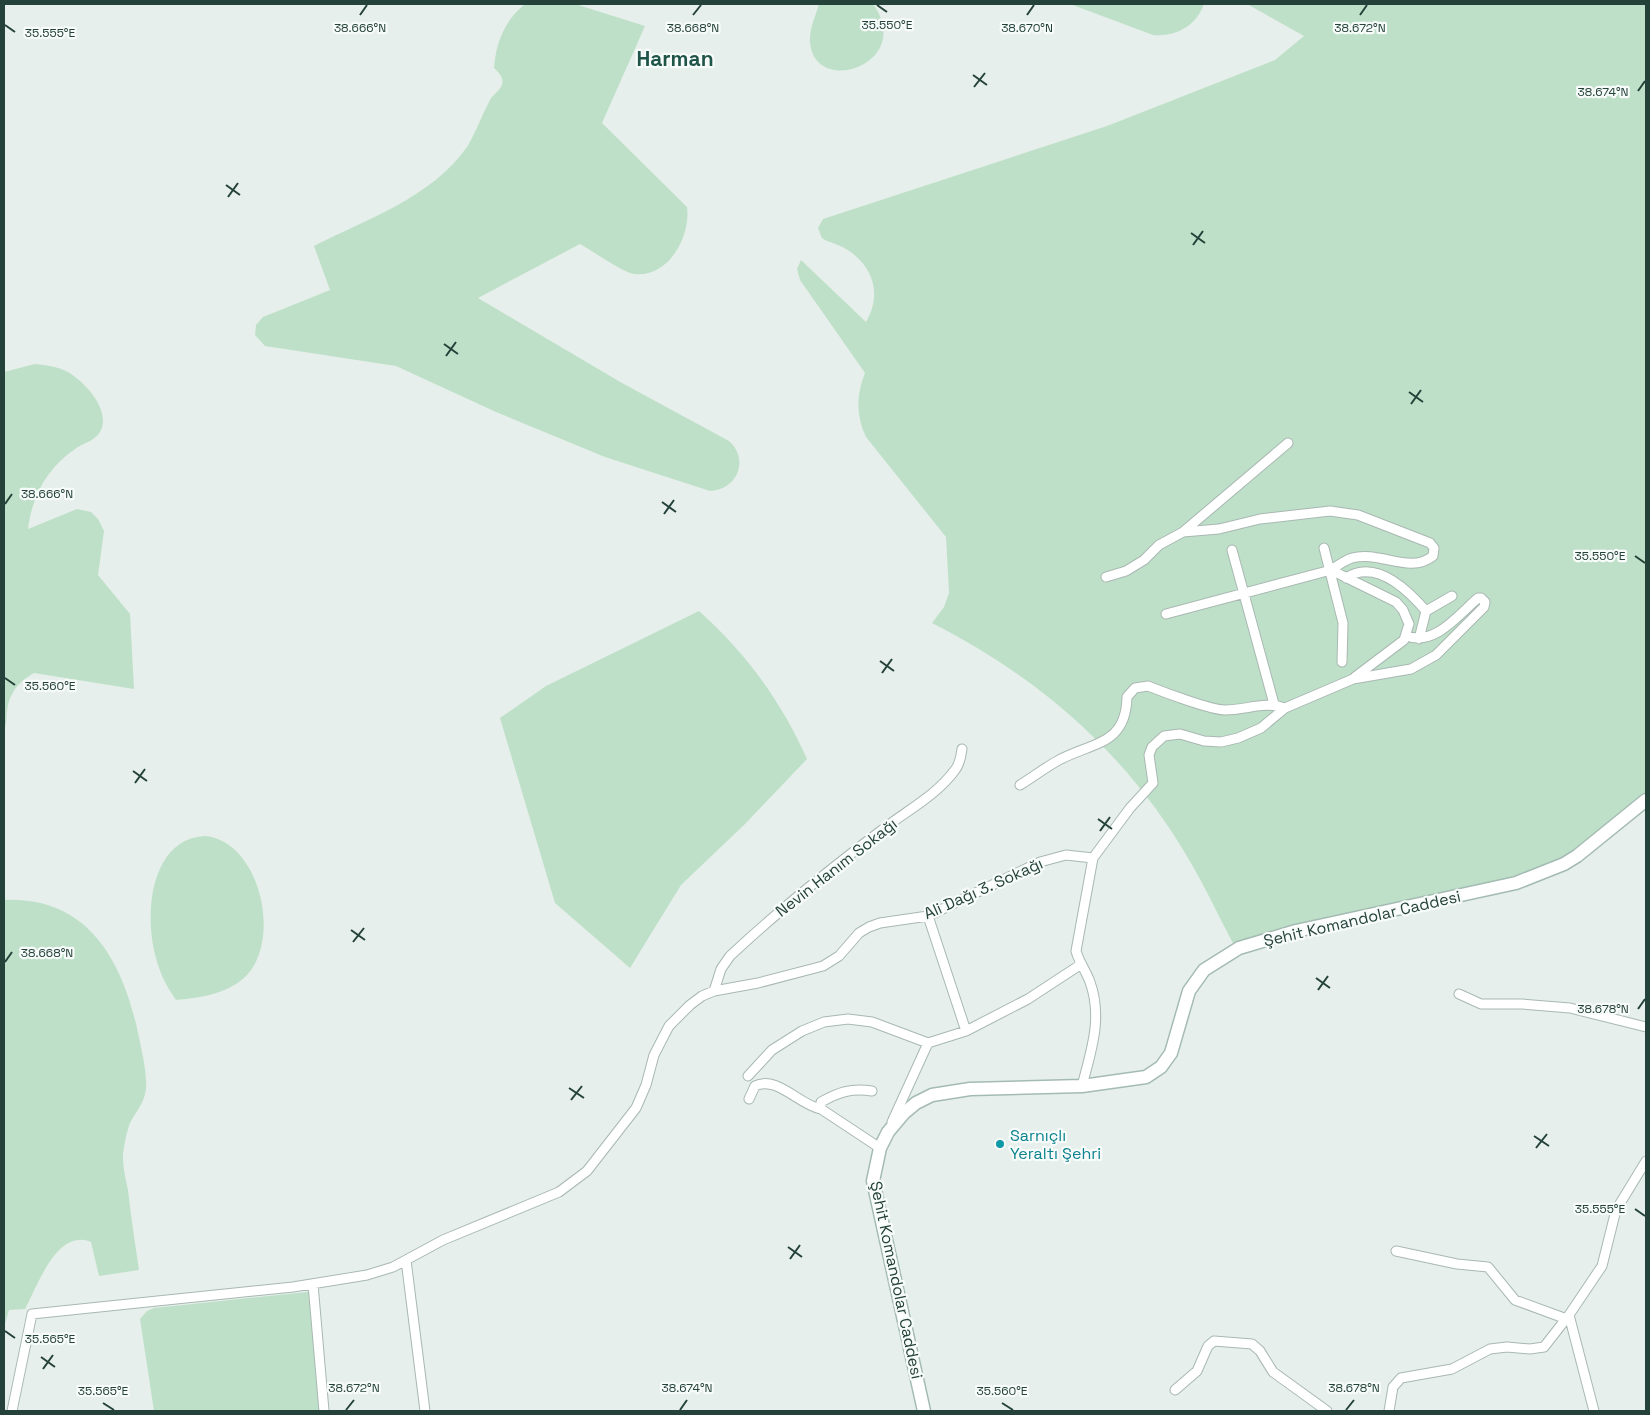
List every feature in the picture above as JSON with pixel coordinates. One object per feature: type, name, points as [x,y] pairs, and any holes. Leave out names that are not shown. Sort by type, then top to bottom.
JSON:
[{"type":"main road","name":"Şehit Komandolar Caddesi","points":[[924,1411],[873,1181],[880,1148],[888,1132],[904,1113],[916,1103],[932,1095],[970,1089],[1082,1086],[1146,1077],[1161,1067],[1171,1053],[1189,992],[1204,970],[1239,948],[1296,931],[1516,883],[1564,864],[1578,856],[1646,800]]},
{"type":"street","points":[[1106,578],[1126,571],[1144,560],[1159,545],[1183,532],[1288,443]]},
{"type":"street","points":[[1166,614],[1331,570],[1351,558],[1378,556],[1412,565],[1420,564],[1433,556],[1434,548],[1430,543],[1358,515],[1330,511],[1183,532]]},
{"type":"street","points":[[1324,548],[1343,623],[1342,662]]},
{"type":"street","points":[[1232,550],[1274,704]]},
{"type":"street","points":[[1331,570],[1396,602],[1407,619],[1407,636]]},
{"type":"street","points":[[1346,578],[1353,574],[1368,571],[1389,579],[1408,590],[1426,611]]},
{"type":"street","points":[[1419,638],[1426,611],[1452,596]]},
{"type":"street","points":[[1082,1086],[1095,1034],[1097,1007],[1090,980],[1080,965],[1076,950],[1093,858],[1130,808],[1153,783],[1149,755],[1157,740],[1172,734],[1204,741],[1221,742],[1238,738],[1261,728],[1286,708],[1353,679],[1411,669],[1436,655],[1484,607],[1485,602],[1483,599],[1478,598],[1437,633],[1419,638],[1407,636],[1353,679]]},
{"type":"street","points":[[1020,786],[1060,759],[1104,742],[1115,734],[1122,723],[1127,697],[1135,688],[1148,686],[1223,710],[1274,704],[1286,708]]},
{"type":"street","name":"Nevin Hanım Sokağı","points":[[714,991],[721,969],[730,956],[806,887],[891,822],[921,803],[956,770],[961,760],[962,749]]},
{"type":"street","name":"Ali Dağı 3. Sokağı","points":[[12,1411],[32,1314],[144,1301],[233,1294],[314,1284],[380,1272],[442,1240],[559,1192],[587,1171],[642,1096],[654,1055],[669,1026],[690,1004],[714,991],[758,983],[823,966],[839,956],[859,933],[869,927],[880,923],[928,916],[1040,862],[1066,855],[1093,858]]},
{"type":"street","points":[[928,916],[966,1031]]},
{"type":"street","points":[[748,1076],[772,1050],[802,1031],[824,1022],[848,1019],[872,1022],[928,1043],[966,1031],[1028,999],[1080,965]]},
{"type":"street","points":[[1459,994],[1481,1004],[1522,1004],[1570,1008],[1646,1027]]},
{"type":"street","points":[[888,1132],[928,1043]]},
{"type":"street","points":[[749,1099],[755,1086],[766,1083],[778,1087],[810,1107],[820,1108],[880,1148]]},
{"type":"street","points":[[820,1108],[821,1102],[838,1092],[855,1089],[872,1091]]},
{"type":"street","points":[[1389,1411],[1393,1387],[1401,1378],[1452,1369],[1490,1349],[1507,1346],[1530,1349],[1544,1347],[1602,1266],[1616,1210],[1646,1161]]},
{"type":"street","points":[[1396,1252],[1457,1264],[1488,1267],[1515,1300],[1567,1316]]},
{"type":"street","points":[[406,1260],[426,1411]]},
{"type":"street","points":[[314,1284],[324,1411]]},
{"type":"street","points":[[1567,1316],[1594,1411]]},
{"type":"street","points":[[1175,1390],[1197,1371],[1208,1346],[1214,1341],[1247,1343],[1260,1351],[1273,1372],[1327,1411]]},
{"type":"green space","points":[[525,4],[575,4],[645,26],[602,123],[687,207],[687,218],[681,242],[675,253],[658,269],[646,273],[629,273],[580,244],[478,298],[622,383],[729,441],[739,457],[738,473],[733,480],[719,489],[710,491],[605,457],[496,412],[396,366],[265,346],[255,335],[256,325],[263,317],[330,290],[314,246],[417,194],[452,165],[467,147],[491,98],[502,84],[500,74],[494,68],[499,41],[507,24]]},
{"type":"green space","points":[[819,4],[873,4],[883,25],[882,43],[873,57],[859,66],[843,70],[828,68],[816,59],[810,37]]},
{"type":"green space","points":[[1070,4],[1204,4],[1196,18],[1184,29],[1170,34],[1153,35]]},
{"type":"green space","points":[[1247,4],[1646,4],[1646,800],[1553,869],[1235,947],[1200,879],[1177,840],[1153,805],[1099,743],[1069,715],[1004,665],[932,623],[944,607],[949,593],[946,537],[866,437],[860,421],[858,405],[865,373],[800,280],[797,269],[801,260],[866,322],[874,302],[873,282],[869,272],[856,256],[843,247],[822,238],[818,228],[823,219],[1107,126],[1275,60],[1304,36]]},
{"type":"green space","points":[[35,364],[64,370],[82,383],[100,406],[103,424],[95,438],[65,457],[49,474],[37,494],[28,529],[77,509],[91,512],[98,519],[104,531],[98,575],[130,614],[134,689],[34,673],[19,684],[12,693],[4,730],[4,372]]},
{"type":"green space","points":[[699,611],[732,644],[761,679],[786,717],[807,759],[745,824],[681,885],[630,968],[555,903],[500,718],[546,686]]},
{"type":"green space","points":[[205,836],[224,842],[240,855],[252,874],[260,896],[264,919],[262,942],[256,962],[244,978],[237,983],[212,994],[176,1000],[164,980],[156,958],[152,941],[151,902],[155,883],[162,865],[172,851],[186,840]]},
{"type":"green space","points":[[4,900],[34,902],[59,909],[81,922],[98,940],[124,984],[143,1056],[146,1089],[144,1099],[130,1123],[124,1144],[123,1157],[139,1270],[99,1276],[91,1242],[79,1240],[68,1243],[50,1261],[25,1309],[9,1310],[4,1327]]},
{"type":"green space","points":[[317,1291],[320,1411],[154,1411],[140,1319],[147,1311],[154,1308]]},
{"type":"place","name":"Sarnıçlı Yeraltı Şehri","points":[[1000,1144]]},
{"type":"district","name":"Harman","points":[[675,59]]}]
